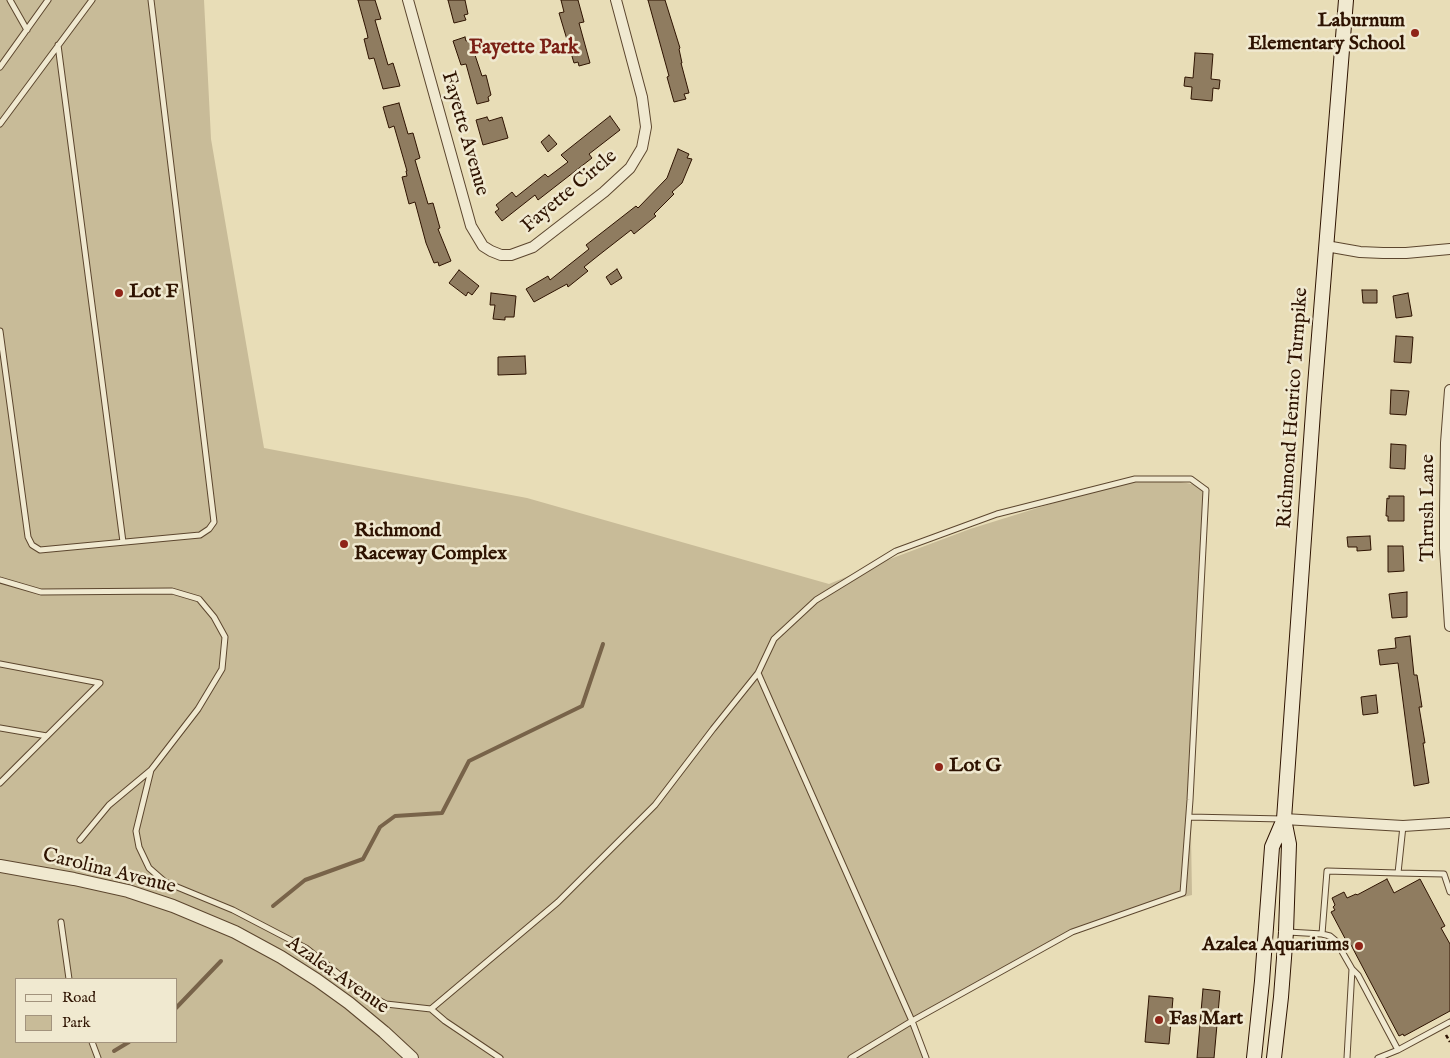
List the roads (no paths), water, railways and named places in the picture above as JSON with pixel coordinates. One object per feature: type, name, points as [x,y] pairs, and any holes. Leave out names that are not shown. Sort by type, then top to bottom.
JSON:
[{"type":"main road","name":"Richmond Henrico Turnpike","points":[[1274,1058],[1286,932],[1289,844],[1284,819],[1346,0]]},
{"type":"main road","name":"Richmond Henrico Turnpike","points":[[1254,1058],[1272,848],[1284,819]]},
{"type":"street","name":"Fayette Avenue","points":[[408,0],[471,226],[483,246],[500,255],[511,255]]},
{"type":"street","name":"Fayette Circle","points":[[511,255],[533,247],[604,192],[630,168],[642,148],[646,127],[642,98],[616,0]]},
{"type":"street","points":[[1326,246],[1360,252],[1383,253],[1433,252],[1450,249]]},
{"type":"street","name":"Thrush Lane","points":[[1450,390],[1446,443],[1445,510],[1445,548],[1450,626]]},
{"type":"street","points":[[1284,819],[1403,826],[1450,822]]},
{"type":"street","name":"Carolina Avenue","points":[[0,866],[128,891],[173,906],[235,932]]},
{"type":"street","name":"Azalea Avenue","points":[[235,932],[281,957],[317,980],[356,1009],[412,1058]]},
{"type":"lane","points":[[10,0],[27,30]]},
{"type":"lane","points":[[0,68],[48,0]]},
{"type":"lane","points":[[0,124],[92,0]]},
{"type":"lane","points":[[0,331],[28,537],[32,545],[40,550],[200,535],[209,529],[214,522],[151,0]]},
{"type":"lane","points":[[58,45],[123,542]]},
{"type":"lane","points":[[431,1009],[558,902],[655,805],[758,674],[774,639],[816,600],[896,551],[997,514],[1135,479],[1191,479],[1206,490],[1189,817],[1183,893],[1072,932],[912,1021],[850,1058]]},
{"type":"lane","points":[[0,580],[41,592],[172,591],[199,599],[214,617],[225,637],[222,669],[198,709],[151,770],[108,805],[80,840]]},
{"type":"lane","points":[[0,664],[100,683],[0,783]]},
{"type":"lane","points":[[758,674],[912,1021],[926,1058]]},
{"type":"lane","points":[[0,728],[47,736]]},
{"type":"lane","points":[[151,770],[136,831],[139,847],[149,868],[165,882],[233,910],[306,948],[356,988],[386,1004],[431,1009],[445,1021],[500,1058]]},
{"type":"lane","points":[[1189,817],[1284,819]]},
{"type":"lane","points":[[1398,873],[1403,826]]},
{"type":"lane","points":[[1322,934],[1327,871],[1444,874],[1450,892]]},
{"type":"lane","points":[[61,922],[69,978]]},
{"type":"lane","points":[[1286,932],[1322,934],[1335,939],[1352,969],[1358,975],[1398,1050]]},
{"type":"lane","points":[[1347,1058],[1352,969]]},
{"type":"lane","points":[[1378,1058],[1398,1050],[1450,1022]]},
{"type":"lane","points":[[92,1043],[98,1058]]},
{"type":"waterway","points":[[273,906],[305,880],[363,859],[380,827],[395,816],[442,813],[469,761],[582,706],[603,644]]},
{"type":"waterway","points":[[178,1006],[221,961]]},
{"type":"waterway","points":[[114,1051],[127,1043]]},
{"type":"place","name":"Laburnum Elementary School","points":[[1415,33]]},
{"type":"place","name":"Lot F","points":[[119,293]]},
{"type":"place","name":"Richmond Raceway Complex","points":[[344,544]]},
{"type":"place","name":"Lot G","points":[[939,767]]},
{"type":"place","name":"Azalea Aquariums","points":[[1359,946]]},
{"type":"place","name":"Fas Mart","points":[[1159,1020]]},
{"type":"district","name":"Fayette Park","points":[[524,49]]}]
